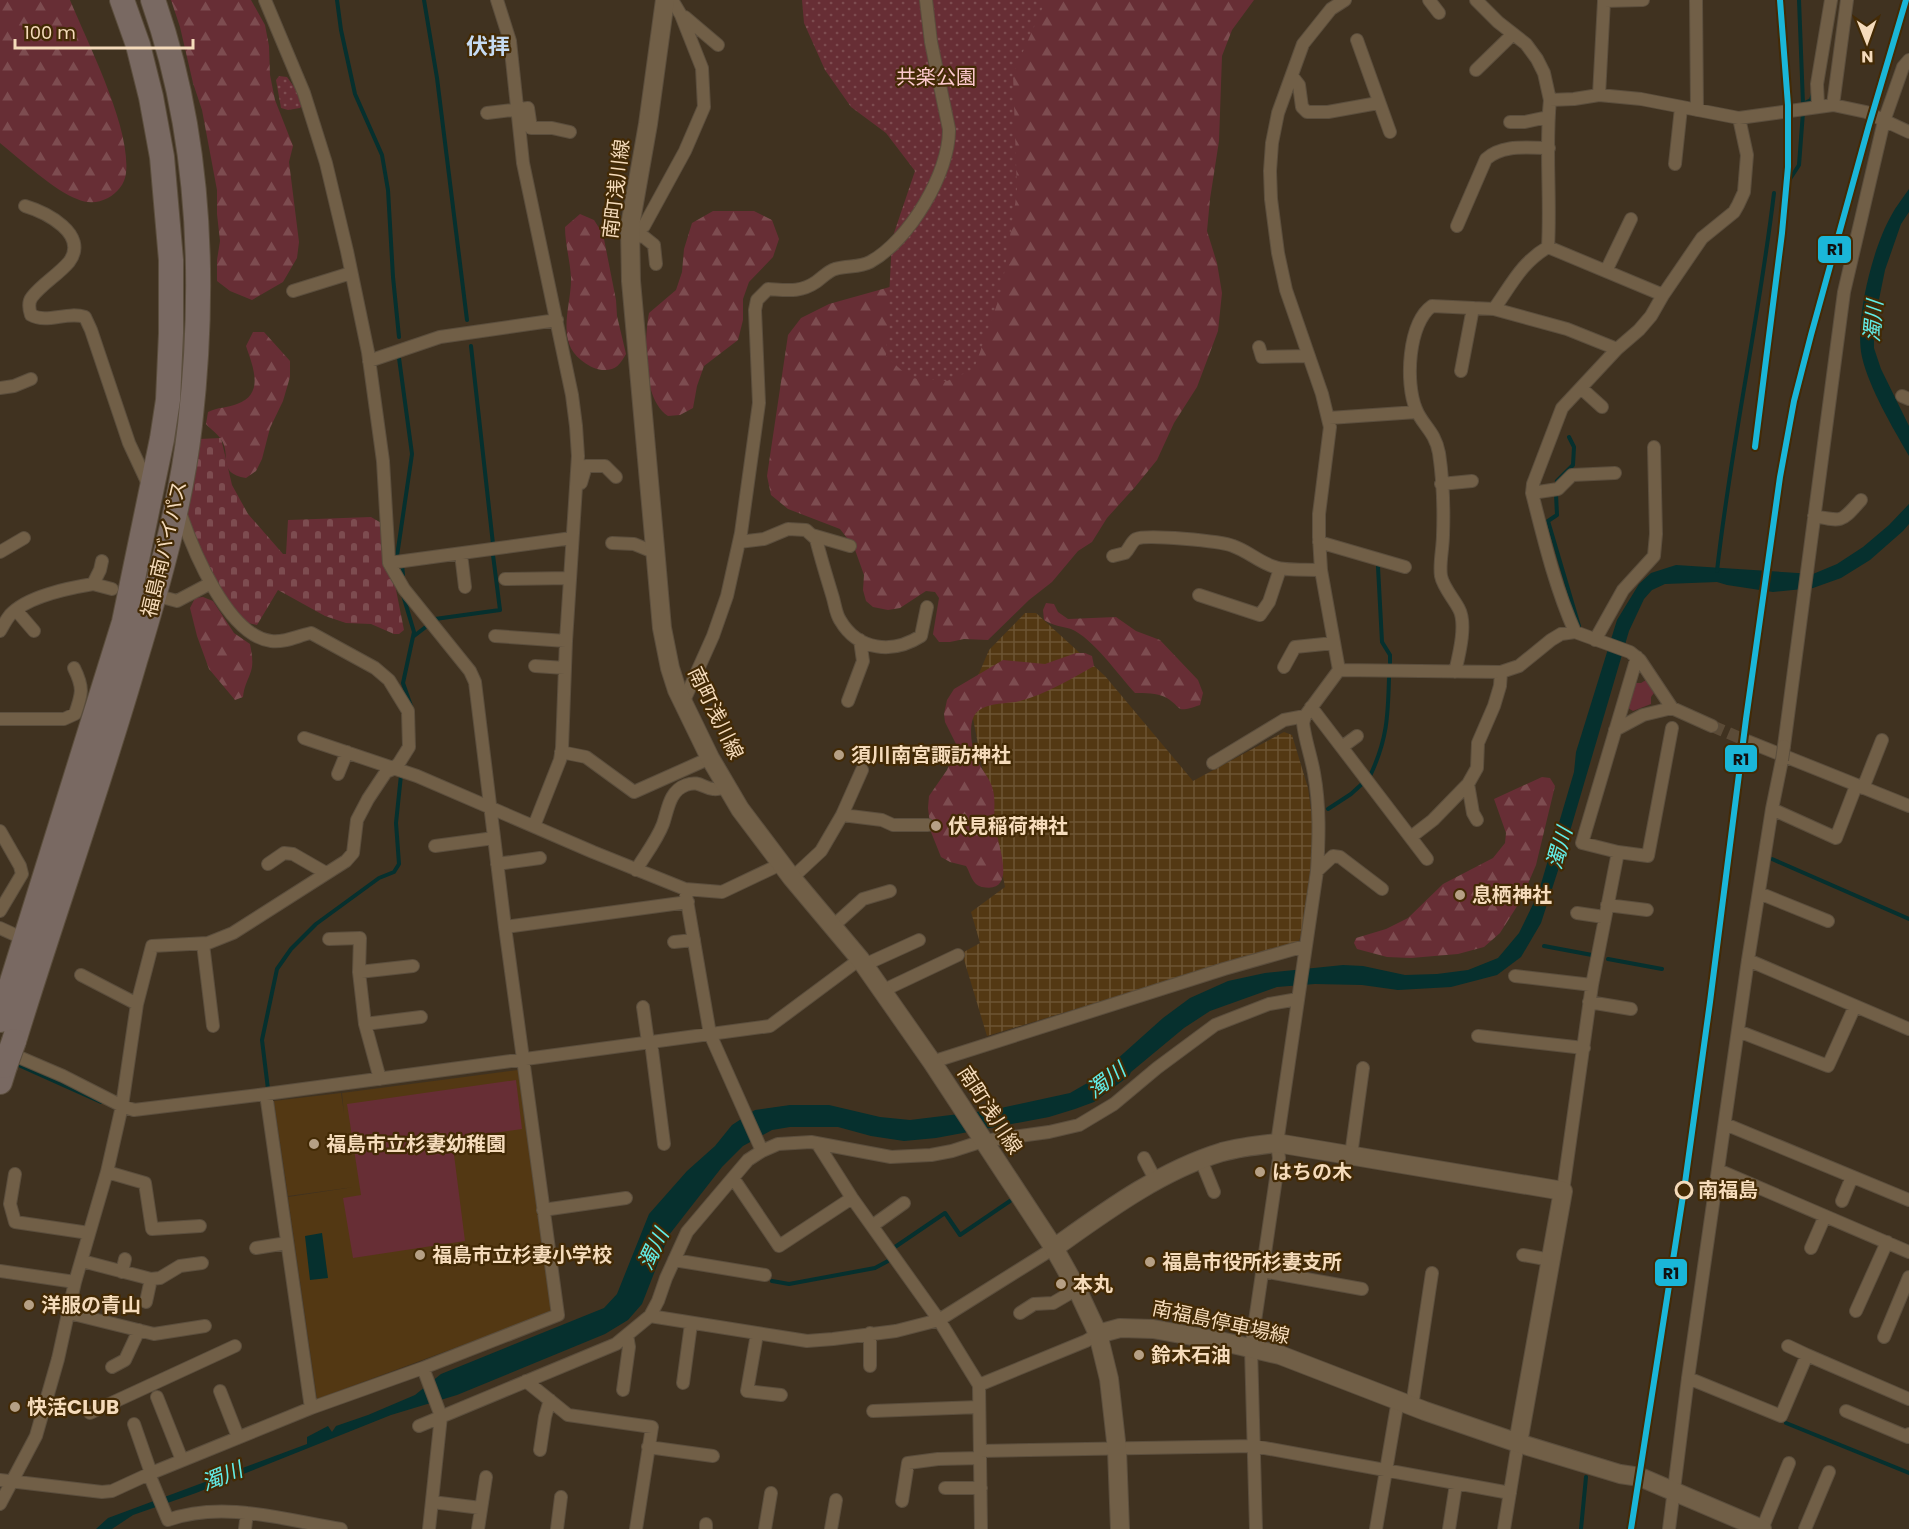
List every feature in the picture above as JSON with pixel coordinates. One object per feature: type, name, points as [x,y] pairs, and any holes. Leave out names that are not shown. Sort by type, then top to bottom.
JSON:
[{"type":"highway","name":"福島南バイパス","points":[[0,1020],[124,622],[168,400],[171,260],[162,157],[138,45],[122,0]]},
{"type":"highway","name":"福島南バイパス","points":[[5,1059],[112,741],[157,590],[178,495],[190,426],[197,335],[198,262],[192,164],[180,89],[168,43],[153,0]]},
{"type":"street","points":[[6,1480],[102,1492],[112,1491],[311,1408],[558,1316],[505,927],[475,682],[470,671],[404,589],[389,563],[383,461],[369,361],[351,273],[326,163],[304,93],[265,0]]},
{"type":"street","points":[[497,0],[510,40],[523,163],[572,395],[578,456],[561,752],[534,826]]},
{"type":"street","name":"南町浅川線","points":[[665,0],[630,235],[631,281],[663,628],[676,690],[710,758],[740,809],[787,871],[862,962],[932,1062],[1054,1248],[1077,1289],[1098,1334]]},
{"type":"street","points":[[630,235],[644,226],[685,151],[704,107],[702,68],[681,15],[672,0]]},
{"type":"street","points":[[683,703],[727,596],[739,542],[759,403],[755,310],[757,300],[768,289],[802,290],[833,270],[863,266],[872,262],[888,249],[915,219],[936,180],[946,155],[949,129],[931,42],[926,0]]},
{"type":"street","points":[[1256,1529],[1251,1348],[1279,1158],[1277,1143],[1317,871],[1319,824],[1313,771],[1304,729],[1308,712],[1339,670],[1321,570],[1319,542],[1319,514],[1330,434],[1329,418],[1286,290],[1278,253],[1271,199],[1272,143],[1278,114],[1303,44],[1331,9],[1345,0]]},
{"type":"street","points":[[1429,0],[1439,13]]},
{"type":"street","points":[[1476,0],[1526,44],[1544,73],[1550,100],[1548,247]]},
{"type":"street","points":[[1599,95],[1604,2],[1643,0]]},
{"type":"street","points":[[1696,0],[1697,110]]},
{"type":"street","points":[[1818,106],[1817,84],[1831,0]]},
{"type":"street","points":[[1833,105],[1847,0]]},
{"type":"street","points":[[681,15],[718,45]]},
{"type":"street","points":[[1476,70],[1513,34]]},
{"type":"street","points":[[1357,40],[1390,132]]},
{"type":"street","points":[[1669,1529],[1688,1378],[1748,960],[1784,746],[1844,292],[1884,121],[1903,68],[1909,60]]},
{"type":"street","points":[[1292,76],[1299,85],[1302,107],[1307,112],[1328,112],[1378,103]]},
{"type":"street","points":[[1550,100],[1599,95],[1641,99],[1739,118],[1833,105],[1866,112],[1909,132]]},
{"type":"street","points":[[487,113],[528,108],[531,128],[552,128],[570,132]]},
{"type":"street","points":[[1675,164],[1682,108]]},
{"type":"street","points":[[1510,122],[1525,122],[1548,117]]},
{"type":"street","points":[[1575,632],[1557,586],[1532,493],[1533,484],[1562,408],[1617,349],[1652,316],[1663,295],[1702,238],[1734,212],[1742,199],[1747,155],[1739,118]]},
{"type":"street","points":[[1457,226],[1486,159],[1495,151],[1510,148],[1549,148]]},
{"type":"street","points":[[25,206],[46,213],[64,226],[73,245],[70,260],[31,298],[29,309],[31,315],[39,318],[75,315],[85,317],[129,442],[151,492]]},
{"type":"street","points":[[1606,271],[1631,219]]},
{"type":"street","points":[[630,235],[644,237],[654,245],[656,264]]},
{"type":"street","points":[[1548,247],[1663,295]]},
{"type":"street","points":[[1494,309],[1528,260],[1548,247]]},
{"type":"street","points":[[293,291],[351,273]]},
{"type":"street","points":[[1455,672],[1462,643],[1461,611],[1441,578],[1444,506],[1437,442],[1417,412],[1409,378],[1412,350],[1421,317],[1432,306],[1494,309],[1567,329],[1617,349]]},
{"type":"street","points":[[1461,371],[1473,308]]},
{"type":"street","points":[[369,361],[440,337],[556,320]]},
{"type":"street","points":[[1258,347],[1262,357],[1309,357]]},
{"type":"street","points":[[0,387],[14,386],[31,379]]},
{"type":"street","points":[[1581,388],[1602,406]]},
{"type":"street","points":[[1329,418],[1417,412]]},
{"type":"street","points":[[1598,641],[1623,590],[1654,556],[1656,534],[1654,447]]},
{"type":"street","points":[[574,501],[580,492],[586,466],[605,466],[616,477]]},
{"type":"street","points":[[1532,493],[1558,489],[1566,479],[1578,473],[1615,473]]},
{"type":"street","points":[[1441,484],[1472,481]]},
{"type":"street","points":[[1814,516],[1838,521],[1845,518],[1861,500]]},
{"type":"street","points":[[0,1504],[6,1480],[36,1436],[58,1359],[75,1282],[107,1172],[122,1106],[137,1005],[152,946],[203,944],[232,933],[346,861],[353,853],[357,820],[386,772],[393,769],[409,747],[408,711],[389,680],[375,668],[310,633],[295,636],[284,642],[269,641],[258,637],[237,620],[220,601],[189,539],[181,514]]},
{"type":"street","points":[[739,542],[764,539],[788,529],[806,530],[816,539],[840,620],[860,640],[872,646],[892,648],[908,645],[921,636],[927,607]]},
{"type":"street","points":[[812,535],[850,546]]},
{"type":"street","points":[[1113,556],[1125,553],[1137,538],[1150,536],[1225,543],[1280,569],[1321,570]]},
{"type":"street","points":[[0,552],[24,538]]},
{"type":"street","points":[[389,563],[572,538]]},
{"type":"street","points":[[1319,542],[1405,567]]},
{"type":"street","points":[[612,543],[634,544],[656,554]]},
{"type":"street","points":[[461,554],[465,587]]},
{"type":"street","points":[[93,584],[102,561]]},
{"type":"street","points":[[1199,595],[1260,615],[1269,602],[1280,569]]},
{"type":"street","points":[[505,579],[570,578]]},
{"type":"street","points":[[162,597],[177,601],[211,583]]},
{"type":"street","points":[[0,630],[16,610],[28,602],[54,592],[93,584],[112,589]]},
{"type":"street","points":[[16,610],[34,631]]},
{"type":"street","points":[[1339,670],[1501,672],[1519,666],[1561,634],[1575,632],[1634,655],[1652,677],[1672,708],[1712,726]]},
{"type":"street","points":[[495,636],[566,641]]},
{"type":"street","points":[[848,701],[863,661],[860,640]]},
{"type":"street","points":[[1284,667],[1295,647],[1334,643]]},
{"type":"street","points":[[1634,655],[1582,843],[1618,852],[1648,856],[1672,728]]},
{"type":"street","points":[[535,666],[565,668]]},
{"type":"street","points":[[0,718],[64,719],[75,714],[82,690],[74,668]]},
{"type":"street","points":[[1411,837],[1433,820],[1468,784],[1478,768],[1478,743],[1494,706],[1500,686],[1501,672]]},
{"type":"street","points":[[1615,730],[1643,715],[1672,708]]},
{"type":"street","points":[[1308,712],[1342,747],[1427,859]]},
{"type":"street","points":[[1213,763],[1284,720],[1308,712]]},
{"type":"street","points":[[1342,747],[1357,736]]},
{"type":"street","points":[[304,738],[417,776],[685,889],[722,892],[787,871],[821,851],[843,815],[862,770]]},
{"type":"street","points":[[1772,809],[1836,838],[1882,740]]},
{"type":"street","points":[[1747,741],[1909,806]]},
{"type":"street","points":[[338,774],[347,752]]},
{"type":"street","points":[[561,752],[586,756],[634,792],[710,758]]},
{"type":"street","points":[[636,870],[663,824],[673,795],[679,789],[694,783],[713,789],[728,787]]},
{"type":"street","points":[[1468,784],[1473,813],[1477,820]]},
{"type":"street","points":[[843,815],[882,820],[893,825],[928,825]]},
{"type":"street","points":[[0,831],[20,866],[22,874],[1,908]]},
{"type":"street","points":[[435,846],[494,838]]},
{"type":"street","points":[[1504,1529],[1563,1191],[1589,1002],[1618,852]]},
{"type":"street","points":[[268,864],[284,853],[293,854],[326,873]]},
{"type":"street","points":[[1317,871],[1333,856],[1340,857],[1382,890]]},
{"type":"street","points":[[497,864],[540,858]]},
{"type":"street","points":[[685,889],[710,1034],[761,1150]]},
{"type":"street","points":[[832,927],[862,899],[890,891]]},
{"type":"street","points":[[1759,893],[1828,921]]},
{"type":"street","points":[[505,927],[688,902]]},
{"type":"street","points":[[1577,913],[1647,910]]},
{"type":"street","points":[[0,928],[24,939]]},
{"type":"street","points":[[329,939],[360,938],[359,972],[365,1024],[380,1079]]},
{"type":"street","points":[[674,942],[694,940]]},
{"type":"street","points":[[5,1059],[63,1076],[134,1110],[266,1094],[770,1026],[862,962],[919,940]]},
{"type":"street","points":[[203,944],[213,1026]]},
{"type":"street","points":[[932,1062],[1305,946]]},
{"type":"street","points":[[882,991],[958,955]]},
{"type":"street","points":[[1748,960],[1909,1029]]},
{"type":"street","points":[[359,972],[413,966]]},
{"type":"street","points":[[81,975],[137,1005]]},
{"type":"street","points":[[1515,976],[1592,986]]},
{"type":"street","points":[[419,1426],[616,1344],[650,1316],[687,1232],[748,1160],[761,1150],[778,1144],[816,1143],[891,1157],[912,1156],[952,1151],[982,1139],[1049,1132],[1079,1125],[1114,1104],[1156,1068],[1215,1025],[1298,995]]},
{"type":"street","points":[[1589,1002],[1631,1009]]},
{"type":"street","points":[[1738,1030],[1828,1066],[1855,1006]]},
{"type":"street","points":[[643,1007],[664,1144]]},
{"type":"street","points":[[365,1024],[421,1017]]},
{"type":"street","points":[[1478,1036],[1584,1048]]},
{"type":"street","points":[[1351,1155],[1363,1068]]},
{"type":"street","points":[[266,1094],[311,1408]]},
{"type":"street","points":[[1725,1124],[1909,1200]]},
{"type":"street","points":[[816,1143],[852,1198],[939,1320],[979,1385],[981,1529]]},
{"type":"street","points":[[650,1316],[807,1341],[833,1340],[896,1331],[939,1320],[1156,1181],[1223,1152],[1277,1143],[1563,1191]]},
{"type":"street","points":[[1144,1158],[1156,1181]]},
{"type":"street","points":[[1201,1160],[1214,1192]]},
{"type":"street","points":[[1718,1170],[1909,1252]]},
{"type":"street","points":[[107,1172],[145,1183],[152,1229],[200,1226]]},
{"type":"street","points":[[15,1174],[10,1204],[15,1222],[89,1233]]},
{"type":"street","points":[[1842,1201],[1852,1177]]},
{"type":"street","points":[[733,1178],[779,1246],[852,1198]]},
{"type":"street","points":[[543,1210],[626,1198]]},
{"type":"street","points":[[872,1226],[904,1203]]},
{"type":"street","points":[[1811,1248],[1825,1216]]},
{"type":"street","points":[[1856,1311],[1887,1242]]},
{"type":"street","points":[[256,1248],[287,1243]]},
{"type":"street","points":[[1523,1255],[1551,1260]]},
{"type":"street","points":[[122,1272],[125,1259]]},
{"type":"street","points":[[674,1260],[765,1275]]},
{"type":"street","points":[[82,1261],[151,1279],[160,1278],[180,1266],[202,1263]]},
{"type":"street","points":[[0,1271],[75,1282]]},
{"type":"street","points":[[1262,1271],[1362,1289]]},
{"type":"street","points":[[1376,1529],[1386,1471],[1405,1403],[1432,1273]]},
{"type":"street","points":[[1884,1337],[1909,1277]]},
{"type":"street","points":[[146,1302],[151,1279]]},
{"type":"street","points":[[1020,1313],[1034,1304],[1053,1303],[1077,1289]]},
{"type":"street","points":[[69,1313],[154,1334],[205,1326]]},
{"type":"street","points":[[683,1383],[691,1324]]},
{"type":"street","name":"南福島停車場線","points":[[1098,1334],[1120,1328],[1153,1329],[1280,1355],[1518,1443],[1620,1474],[1640,1477],[1762,1529]]},
{"type":"street","points":[[112,1367],[125,1360],[139,1330]]},
{"type":"street","points":[[757,1334],[747,1391],[781,1395]]},
{"type":"street","points":[[870,1334],[870,1366]]},
{"type":"street","points":[[979,1385],[1098,1334],[1109,1379],[1118,1450],[1120,1529]]},
{"type":"street","points":[[623,1390],[630,1347],[627,1335]]},
{"type":"street","points":[[90,1413],[235,1346]]},
{"type":"street","points":[[1788,1346],[1909,1399]]},
{"type":"street","points":[[1688,1378],[1781,1416],[1807,1355]]},
{"type":"street","points":[[423,1368],[441,1416],[429,1529]]},
{"type":"street","points":[[526,1381],[568,1415],[652,1427],[636,1529]]},
{"type":"street","points":[[220,1391],[238,1437]]},
{"type":"street","points":[[157,1398],[182,1460]]},
{"type":"street","points":[[540,1450],[550,1400]]},
{"type":"street","points":[[873,1411],[979,1407]]},
{"type":"street","points":[[1846,1411],[1908,1437],[1909,1434]]},
{"type":"street","points":[[134,1424],[168,1520],[184,1514],[212,1510],[247,1513],[334,1528]]},
{"type":"street","points":[[902,1501],[908,1463],[980,1454],[1254,1446],[1510,1493]]},
{"type":"street","points":[[648,1447],[713,1456]]},
{"type":"street","points":[[1762,1529],[1789,1463]]},
{"type":"street","points":[[1805,1529],[1828,1472]]},
{"type":"street","points":[[478,1529],[486,1477]]},
{"type":"street","points":[[1449,1529],[1456,1484]]},
{"type":"street","points":[[945,1488],[981,1488]]},
{"type":"street","points":[[765,1529],[771,1493]]},
{"type":"street","points":[[557,1529],[561,1497]]},
{"type":"street","points":[[831,1529],[836,1500]]},
{"type":"street","points":[[432,1502],[481,1508]]},
{"type":"street","points":[[245,1529],[247,1513]]},
{"type":"shaded area","points":[[1025,613],[1036,613],[1105,676],[1193,781],[1284,732],[1292,735],[1308,788],[1314,831],[1311,877],[1299,941],[987,1036],[962,953],[980,943],[971,912],[1005,887],[969,697],[989,650]]},
{"type":"shaded area","name":"福島市立杉妻小学校","points":[[518,1070],[552,1312],[317,1399],[288,1197],[354,1187],[288,1196],[274,1101],[341,1093],[344,1113],[342,1093]]},
{"type":"green space","points":[[0,0],[70,0],[107,86],[122,133],[126,154],[126,173],[120,188],[108,198],[89,202],[68,195],[0,143]]},
{"type":"green space","points":[[171,0],[251,0],[265,25],[275,100],[293,146],[289,162],[299,242],[297,258],[283,282],[252,300],[230,291],[217,281],[220,241],[217,190],[202,110]]},
{"type":"green space","name":"共楽公園","points":[[802,0],[1046,0],[1013,74],[1017,192],[1001,293],[974,369],[947,381],[910,378],[886,356],[892,239],[915,171],[886,133],[851,107],[825,70],[804,23]]},
{"type":"green space","points":[[966,0],[1254,0],[1232,30],[1222,56],[1219,141],[1207,231],[1217,263],[1222,293],[1218,331],[1197,387],[1174,423],[1157,460],[1107,518],[1092,542],[1078,551],[1052,582],[1029,600],[988,640],[964,639],[939,642],[933,634],[939,598],[935,592],[926,591],[900,608],[888,610],[873,607],[866,601],[863,590],[864,575],[854,547],[840,529],[788,509],[771,495],[767,476],[788,335],[801,318],[829,304],[904,283]]},
{"type":"green space","points":[[279,76],[287,77],[305,102],[300,108],[288,110],[281,108],[276,80]]},
{"type":"green space","points":[[713,211],[754,211],[772,220],[779,239],[773,257],[749,282],[743,299],[743,320],[738,340],[704,366],[693,408],[680,415],[668,416],[653,397],[649,383],[646,339],[649,313],[676,290],[692,223]]},
{"type":"green space","points":[[580,214],[594,220],[603,234],[626,354],[619,364],[607,370],[593,368],[581,360],[573,352],[567,332],[571,277],[565,227]]},
{"type":"green space","points":[[253,332],[264,332],[290,361],[290,377],[283,401],[270,428],[262,459],[256,471],[246,478],[231,472],[226,462],[224,444],[206,424],[208,412],[237,404],[251,394],[255,379],[246,346]]},
{"type":"green space","points":[[221,438],[232,485],[248,514],[283,554],[286,554],[288,520],[371,517],[383,524],[404,630],[399,634],[394,634],[371,624],[346,623],[325,616],[278,590],[257,625],[248,623],[211,579],[184,509],[199,439]]},
{"type":"green space","points":[[203,597],[213,601],[234,633],[250,644],[251,671],[243,697],[235,700],[209,669],[197,636],[190,608],[195,598]]},
{"type":"green space","points":[[1046,603],[1054,604],[1058,612],[1068,619],[1116,617],[1136,631],[1160,640],[1198,680],[1203,693],[1200,705],[1183,709],[1162,696],[1135,693],[1088,640],[1071,629],[1044,620],[1043,610]]},
{"type":"green space","points":[[1076,653],[1092,656],[1094,666],[1039,694],[1020,701],[980,709],[973,717],[971,735],[973,747],[993,790],[995,826],[1003,866],[1000,883],[993,887],[979,886],[974,882],[966,866],[941,857],[931,832],[929,796],[947,770],[957,746],[945,722],[947,700],[954,689],[1003,660],[1045,664]]},
{"type":"green space","points":[[1646,680],[1654,693],[1651,697],[1651,704],[1633,711],[1628,708],[1635,683]]},
{"type":"green space","points":[[1542,777],[1550,778],[1555,786],[1536,865],[1521,900],[1500,933],[1484,947],[1458,954],[1411,958],[1387,957],[1357,949],[1354,943],[1356,938],[1386,929],[1408,918],[1443,884],[1493,858],[1505,843],[1506,833],[1494,799]]},
{"type":"green space","points":[[516,1080],[522,1129],[452,1139],[465,1241],[353,1258],[343,1198],[361,1195],[347,1104]]},
{"type":"water","name":"濁川","points":[[1909,189],[1909,212],[1901,224],[1885,270],[1874,324],[1874,348],[1881,369],[1909,426],[1909,456],[1870,382],[1860,342],[1863,305],[1878,246],[1893,212]]},
{"type":"water","name":"濁川","points":[[1909,504],[1909,524],[1903,531],[1870,560],[1841,578],[1813,588],[1773,592],[1717,582],[1665,584],[1652,590],[1644,599],[1629,631],[1541,923],[1521,957],[1497,975],[1451,987],[1398,990],[1362,985],[1315,984],[1277,987],[1210,1011],[1184,1028],[1129,1076],[1094,1102],[1049,1117],[936,1138],[904,1141],[871,1136],[838,1127],[790,1127],[772,1130],[743,1146],[722,1167],[669,1235],[642,1304],[628,1320],[605,1334],[457,1395],[391,1415],[196,1493],[133,1515],[112,1529],[96,1529],[108,1518],[307,1444],[307,1437],[328,1426],[332,1432],[336,1426],[415,1395],[441,1374],[604,1308],[617,1294],[649,1214],[687,1171],[715,1146],[732,1125],[755,1110],[790,1105],[829,1105],[880,1117],[910,1120],[992,1110],[1070,1093],[1096,1078],[1163,1018],[1190,998],[1228,981],[1265,973],[1343,965],[1363,966],[1405,975],[1437,974],[1468,970],[1498,958],[1519,933],[1538,894],[1574,772],[1576,752],[1617,620],[1639,584],[1651,573],[1676,565],[1813,574],[1837,564],[1863,547]]},
{"type":"water","points":[[322,1233],[328,1278],[310,1280],[305,1236]]},
{"type":"waterway","points":[[337,0],[355,94],[382,155],[388,190],[399,337]]},
{"type":"waterway","points":[[424,0],[437,78],[467,320]]},
{"type":"waterway","points":[[1799,0],[1803,104],[1811,100],[1813,93]]},
{"type":"waterway","points":[[1788,182],[1799,165],[1803,112]]},
{"type":"waterway","points":[[1717,571],[1774,193]]},
{"type":"waterway","points":[[471,346],[493,544]]},
{"type":"waterway","points":[[397,556],[412,454],[399,358]]},
{"type":"waterway","points":[[1557,481],[1573,465],[1574,447],[1569,437]]},
{"type":"waterway","points":[[1556,494],[1557,515],[1548,521],[1579,626]]},
{"type":"waterway","points":[[435,619],[500,610],[493,555]]},
{"type":"waterway","points":[[402,565],[403,575]]},
{"type":"waterway","points":[[1378,567],[1382,642],[1390,655],[1390,663]]},
{"type":"waterway","points":[[403,595],[414,632],[403,683],[412,709]]},
{"type":"waterway","points":[[414,636],[427,626]]},
{"type":"waterway","points":[[1370,776],[1386,728],[1389,678]]},
{"type":"waterway","points":[[268,1089],[262,1040],[277,969],[291,949],[316,924],[379,878],[394,872],[399,864],[396,823],[401,775]]},
{"type":"waterway","points":[[1328,809],[1363,783]]},
{"type":"waterway","points":[[1772,859],[1909,919]]},
{"type":"waterway","points":[[1544,946],[1592,955]]},
{"type":"waterway","points":[[1608,959],[1662,969]]},
{"type":"waterway","points":[[14,1063],[101,1102]]},
{"type":"waterway","points":[[895,1247],[945,1213],[960,1235],[1010,1201]]},
{"type":"waterway","points":[[772,1281],[789,1284],[875,1268],[888,1261]]},
{"type":"waterway","points":[[1786,1423],[1909,1473]]},
{"type":"waterway","points":[[1581,1529],[1586,1477]]},
{"type":"tunnel","points":[[1712,726],[1747,741]]},
{"type":"transit line","name":"R1","points":[[1755,447],[1788,167],[1788,105],[1780,0]]},
{"type":"transit line","name":"R1","points":[[1631,1529],[1685,1183],[1780,477],[1794,401],[1811,335],[1906,0]]},
{"type":"place","name":"須川南宮諏訪神社","points":[[839,755]]},
{"type":"place","name":"伏見稲荷神社","points":[[936,826]]},
{"type":"place","name":"息栖神社","points":[[1460,895]]},
{"type":"place","name":"福島市立杉妻幼稚園","points":[[314,1144]]},
{"type":"place","name":"はちの木","points":[[1260,1172]]},
{"type":"place","name":"南福島","points":[[1684,1190]]},
{"type":"place","name":"福島市立杉妻小学校","points":[[420,1255]]},
{"type":"place","name":"福島市役所杉妻支所","points":[[1150,1262]]},
{"type":"place","name":"本丸","points":[[1061,1284]]},
{"type":"place","name":"洋服の青山","points":[[29,1305]]},
{"type":"place","name":"鈴木石油","points":[[1139,1355]]},
{"type":"place","name":"快活CLUB","points":[[15,1407]]},
{"type":"district","name":"伏拝","points":[[488,46]]}]
